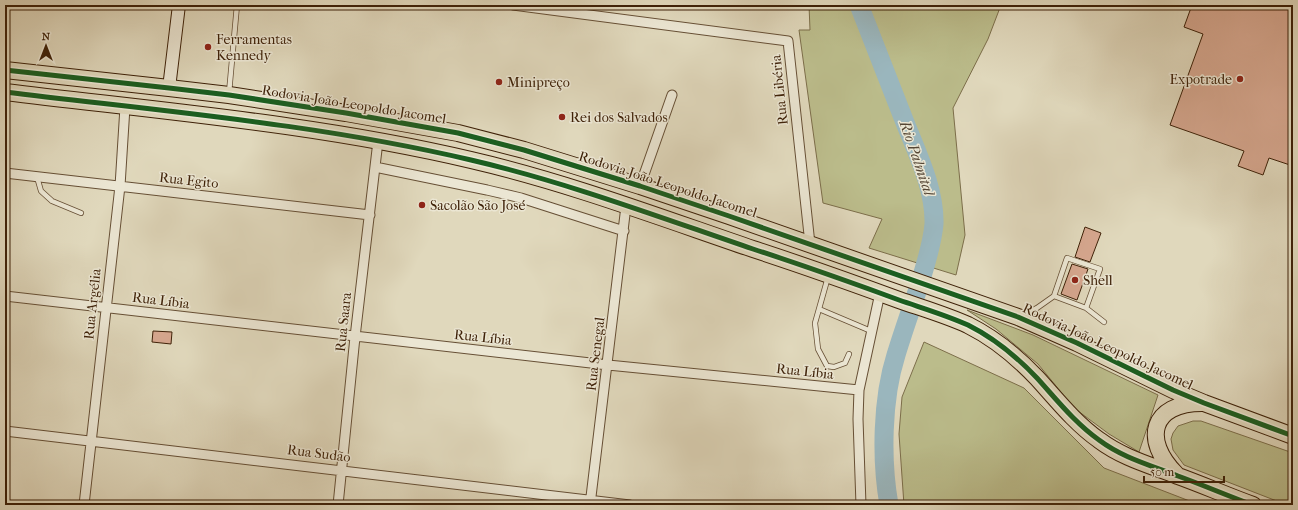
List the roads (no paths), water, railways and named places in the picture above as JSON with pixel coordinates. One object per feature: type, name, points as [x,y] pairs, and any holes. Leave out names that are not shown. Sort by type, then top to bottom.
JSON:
[{"type":"highway","name":"Rodovia João Leopoldo Jacomel","points":[[5,70],[169,88],[346,113],[458,133],[524,150],[640,186],[934,287],[1018,318],[1077,343],[1141,375],[1204,403],[1293,436]]},
{"type":"highway","points":[[125,107],[147,104],[159,98],[169,88]]},
{"type":"highway","points":[[5,92],[270,124],[378,141],[471,160],[522,173],[626,206],[829,274],[971,327],[1015,357],[1085,430],[1111,449],[1126,457],[1253,505]]},
{"type":"highway","points":[[1177,475],[1168,466],[1158,450],[1156,432],[1158,423],[1167,411],[1191,403],[1204,403]]},
{"type":"street","points":[[169,88],[179,5]]},
{"type":"street","name":"Rua Libéria","points":[[513,5],[788,41],[810,244]]},
{"type":"street","points":[[640,186],[672,95]]},
{"type":"street","name":"Rua Argélia","points":[[84,505],[120,186],[125,107]]},
{"type":"street","name":"Rua Saara","points":[[338,505],[355,336],[378,141]]},
{"type":"street","points":[[375,167],[521,198],[624,231]]},
{"type":"street","name":"Rua Egito","points":[[5,173],[370,215]]},
{"type":"street","name":"Rua Senegal","points":[[591,503],[626,206]]},
{"type":"street","points":[[861,505],[858,418],[859,390],[880,292]]},
{"type":"street","name":"Rua Líbia","points":[[5,296],[608,365],[859,390]]},
{"type":"street","name":"Rua Sudão","points":[[5,431],[342,470],[591,503],[630,505]]},
{"type":"lane","points":[[229,96],[238,5]]},
{"type":"lane","points":[[37,177],[41,191],[52,201],[81,213]]},
{"type":"lane","points":[[1018,318],[1037,308],[1054,296],[1067,258],[1100,269],[1086,308]]},
{"type":"lane","points":[[829,274],[816,323],[818,349],[827,366],[834,367],[845,362],[849,354]]},
{"type":"lane","points":[[1054,296],[1086,308],[1104,322]]},
{"type":"lane","points":[[819,309],[872,331]]},
{"type":"waterway","name":"Rio Palmital","points":[[859,5],[924,171],[932,198],[934,211],[932,240],[928,256],[896,355],[888,391],[884,430],[884,449],[886,487],[889,505]]},
{"type":"place","name":"Ferramentas Kennedy","points":[[208,47]]},
{"type":"place","name":"Expotrade","points":[[1240,79]]},
{"type":"place","name":"Minipreço","points":[[499,82]]},
{"type":"place","name":"Rei dos Salvados","points":[[562,117]]},
{"type":"place","name":"Sacolão São José","points":[[422,205]]},
{"type":"place","name":"Shell","points":[[1075,280]]}]
